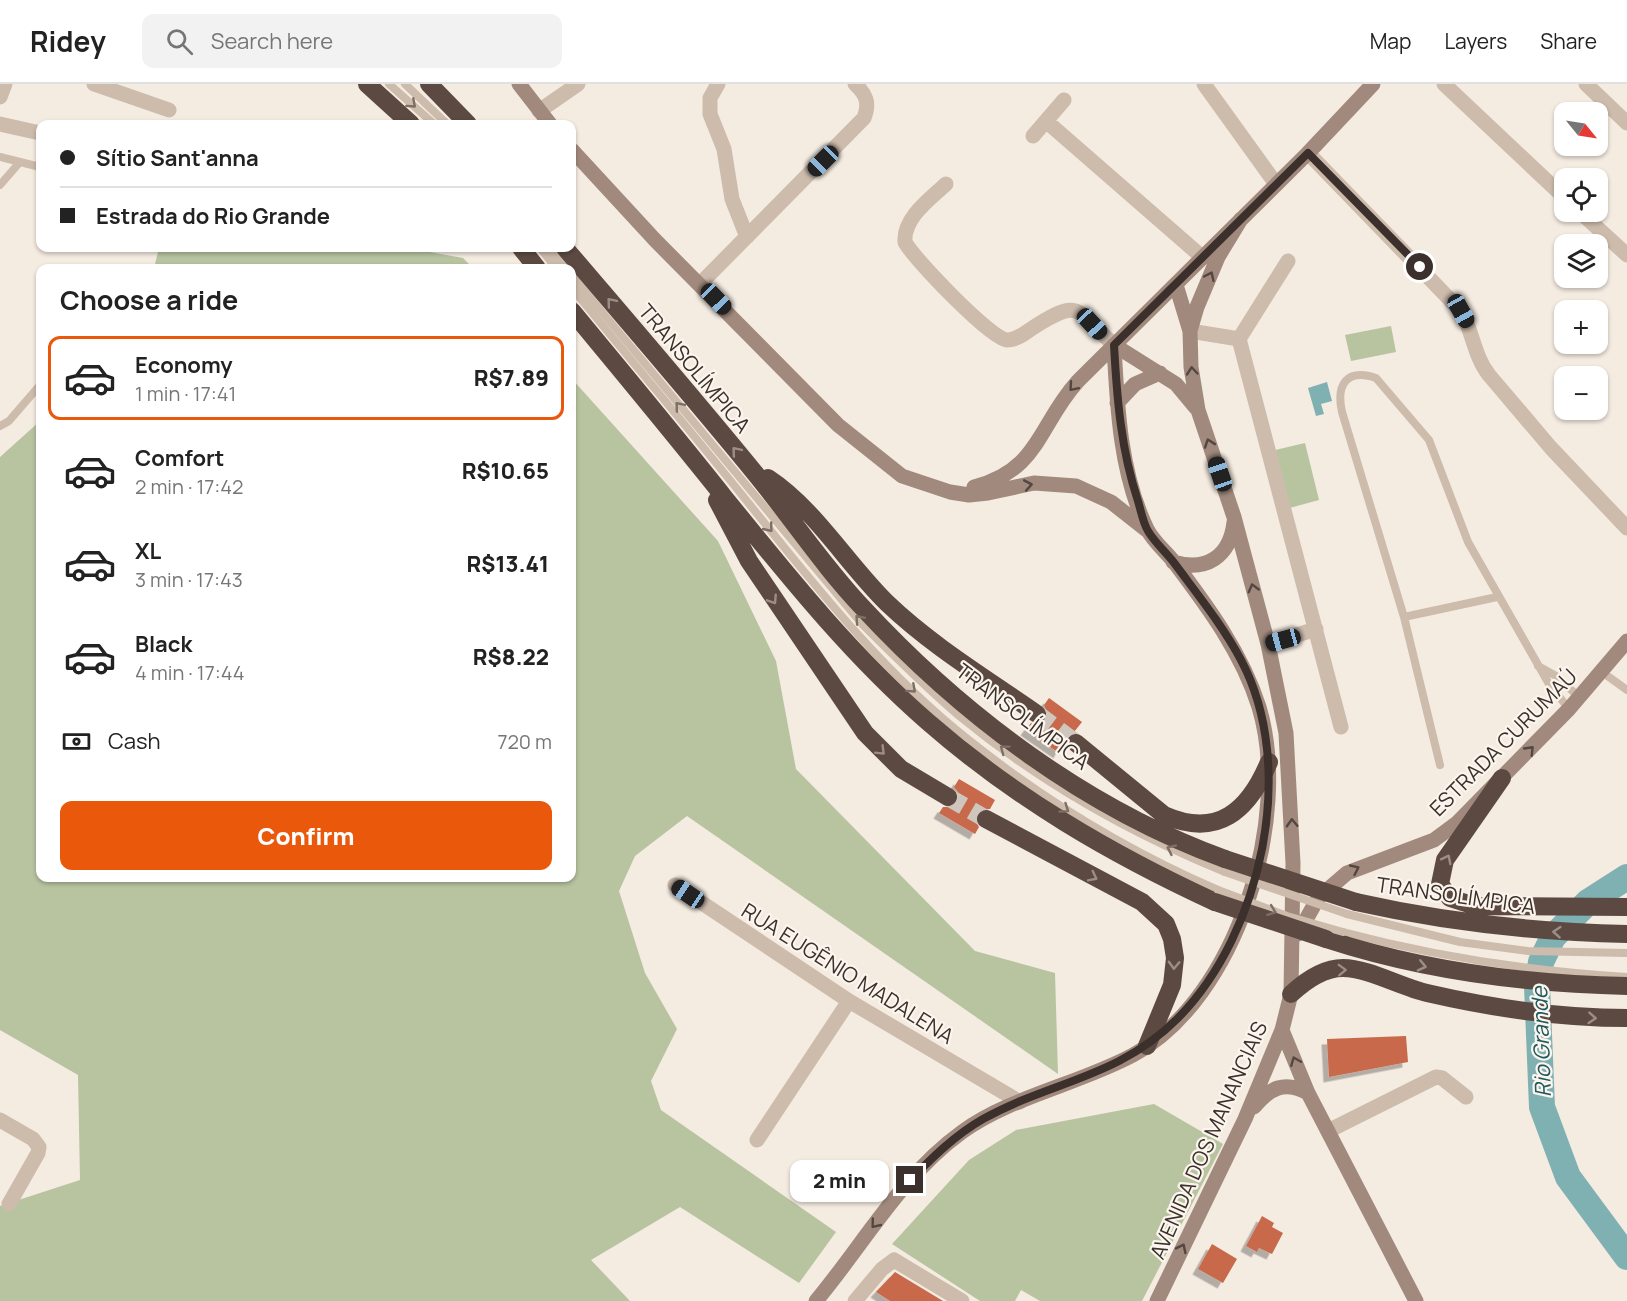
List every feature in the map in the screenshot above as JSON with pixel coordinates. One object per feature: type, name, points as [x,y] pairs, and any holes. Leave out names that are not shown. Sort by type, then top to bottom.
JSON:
[{"type":"highway","points":[[367,84],[407,120]]},
{"type":"highway","points":[[429,84],[464,120]]},
{"type":"highway","points":[[524,252],[534,264]]},
{"type":"highway","name":"TRANSOLÍMPICA","points":[[568,252],[755,473],[862,608],[948,689],[1020,747],[1101,801],[1225,866],[1352,908],[1531,930],[1627,934]]},
{"type":"highway","points":[[576,316],[810,603],[884,682],[929,723],[1076,832],[1148,872],[1374,955],[1432,969],[1510,973],[1627,986]]},
{"type":"highway","points":[[755,473],[779,486],[805,511],[888,603],[946,651],[1037,714]]},
{"type":"highway","points":[[706,474],[749,561],[865,733],[901,769],[948,797]]},
{"type":"highway","points":[[1076,743],[1164,815],[1177,821],[1197,824],[1227,818],[1248,802],[1269,762]]},
{"type":"highway","points":[[1502,778],[1445,860],[1440,884],[1450,898],[1464,903],[1547,908],[1627,907]]},
{"type":"highway","points":[[986,819],[1142,902],[1166,924],[1172,939],[1175,958],[1172,985],[1162,1015],[1147,1046]]},
{"type":"highway","points":[[1291,994],[1305,981],[1320,974],[1346,968],[1404,987],[1485,1005],[1557,1015],[1627,1018]]},
{"type":"street","points":[[0,97],[5,84]]},
{"type":"street","points":[[93,84],[116,87],[169,110]]},
{"type":"street","points":[[519,84],[547,120]]},
{"type":"street","points":[[539,111],[578,84]]},
{"type":"street","points":[[718,84],[710,98],[710,114],[724,148],[732,199],[747,237]]},
{"type":"street","points":[[700,284],[864,118],[867,101],[863,91],[855,84]]},
{"type":"street","points":[[1204,84],[1276,184]]},
{"type":"street","points":[[950,492],[993,481],[1023,463],[1067,393],[1308,153],[1373,84]]},
{"type":"street","points":[[1444,84],[1554,188]]},
{"type":"street","points":[[1586,84],[1627,123]]},
{"type":"street","points":[[1033,136],[1064,100]]},
{"type":"street","points":[[1046,121],[1202,257]]},
{"type":"street","points":[[0,124],[36,132]]},
{"type":"street","points":[[1308,153],[1461,311],[1469,326],[1482,366],[1551,448],[1627,528]]},
{"type":"street","points":[[576,154],[837,425],[902,476],[950,492],[988,493],[1034,483],[1076,486],[1111,502],[1148,531],[1173,562],[1242,661],[1263,723],[1269,762],[1267,831],[1244,907],[1229,947],[1199,994],[1147,1046],[1084,1079],[1020,1102],[962,1132],[930,1160],[868,1232],[816,1301]]},
{"type":"street","points":[[946,184],[908,224],[904,234],[905,243],[982,326],[1002,340],[1009,341],[1061,310],[1073,310],[1082,314],[1114,345],[1176,384],[1198,410]]},
{"type":"street","points":[[1190,331],[1203,291],[1241,219]]},
{"type":"street","points":[[1591,222],[1627,255]]},
{"type":"street","points":[[1287,261],[1239,339],[1341,727]]},
{"type":"street","points":[[1176,285],[1190,331],[1194,389],[1198,410]]},
{"type":"street","points":[[1190,331],[1239,339]]},
{"type":"street","points":[[1114,345],[1117,403],[1126,462],[1148,531]]},
{"type":"street","points":[[1117,403],[1135,384],[1161,373]]},
{"type":"street","name":"AVENIDA DOS MANANCIAIS","points":[[1157,1301],[1245,1119],[1282,1030],[1291,994],[1291,797],[1286,733],[1268,644],[1234,517],[1198,410]]},
{"type":"street","points":[[1173,562],[1200,566],[1218,558],[1230,543],[1234,517]]},
{"type":"street","points":[[1268,644],[1316,629]]},
{"type":"street","name":"ESTRADA CURUMAÚ","points":[[1292,944],[1318,898],[1347,873],[1434,840],[1457,822],[1574,703],[1627,641]]},
{"type":"street","name":"RUA EUGÊNIO MADALENA","points":[[675,885],[849,1001],[1001,1093],[1020,1102]]},
{"type":"street","points":[[757,1140],[849,1001]]},
{"type":"street","points":[[1282,1030],[1308,1093],[1416,1301]]},
{"type":"street","points":[[1328,1131],[1436,1077],[1442,1078],[1466,1097]]},
{"type":"street","points":[[1245,1119],[1267,1092],[1276,1087],[1293,1087],[1308,1093]]},
{"type":"street","points":[[1001,1093],[1002,1110]]},
{"type":"street","points":[[0,1120],[33,1139],[39,1147],[38,1153],[9,1204]]},
{"type":"street","points":[[857,1300],[882,1269],[894,1260],[962,1301]]},
{"type":"lane","points":[[389,84],[430,120]]},
{"type":"lane","points":[[405,84],[443,120]]},
{"type":"lane","points":[[0,158],[36,166]]},
{"type":"lane","points":[[0,185],[20,162]]},
{"type":"lane","points":[[543,252],[553,264]]},
{"type":"lane","points":[[552,252],[563,264]]},
{"type":"lane","name":"TRANSOLÍMPICA","points":[[576,281],[862,624],[911,673],[959,715],[1014,757],[1092,808],[1172,850],[1225,866]]},
{"type":"lane","points":[[576,293],[817,589],[903,682],[968,740],[1074,815],[1118,843],[1216,896],[1343,932],[1510,973]]},
{"type":"lane","points":[[1440,765],[1404,617],[1338,395],[1343,383],[1359,376],[1376,378],[1429,440],[1468,542],[1497,597],[1549,684],[1574,703]]},
{"type":"lane","points":[[0,426],[9,421],[36,390]]},
{"type":"lane","points":[[1404,617],[1497,597]]},
{"type":"lane","points":[[1538,666],[1556,676],[1574,703]]},
{"type":"lane","points":[[1602,672],[1627,690]]},
{"type":"lane","name":"TRANSOLÍMPICA","points":[[1352,908],[1460,942],[1528,951],[1627,953]]},
{"type":"lane","points":[[1567,979],[1627,977]]},
{"type":"green space","points":[[158,252],[429,252],[463,258],[469,264],[155,264]]},
{"type":"green space","points":[[1391,326],[1396,352],[1351,361],[1345,335]]},
{"type":"green space","points":[[576,383],[718,541],[776,661],[796,769],[975,951],[1055,973],[1058,1074],[687,816],[635,856],[619,891],[645,973],[677,1029],[651,1081],[661,1110],[836,1232],[799,1283],[680,1207],[591,1260],[630,1301],[0,1301],[0,1206],[80,1180],[78,1075],[0,1030],[0,457],[36,425],[36,882],[576,882]]},
{"type":"green space","points":[[1305,443],[1319,500],[1286,509],[1271,451]]},
{"type":"green space","points":[[1154,1104],[1223,1144],[1142,1301],[1040,1301],[1021,1290],[1015,1301],[980,1301],[892,1244],[969,1160],[1016,1130]]},
{"type":"water","points":[[1327,382],[1332,401],[1321,404],[1324,414],[1316,416],[1308,388]]},
{"type":"building","points":[[1049,698],[1082,722],[1074,732],[1067,736],[1059,753],[1026,730],[1031,723],[1037,725],[1046,721],[1048,714],[1044,705]]},
{"type":"building","points":[[959,779],[995,800],[990,809],[981,809],[976,813],[975,820],[979,827],[975,834],[939,813],[943,807],[953,807],[958,802],[958,792],[954,787]]},
{"type":"building","points":[[1406,1036],[1408,1062],[1329,1077],[1327,1039]]},
{"type":"building","points":[[1262,1216],[1274,1223],[1272,1227],[1283,1233],[1272,1254],[1259,1248],[1257,1252],[1246,1246]]},
{"type":"building","points":[[1212,1244],[1237,1259],[1223,1283],[1198,1269]]},
{"type":"building","points":[[895,1272],[943,1301],[890,1301],[876,1292]]},
{"type":"waterway","name":"Rio Grande","points":[[1627,877],[1588,902],[1553,937],[1541,962],[1537,986],[1542,1107],[1568,1177],[1627,1257]]},
{"type":"tunnel","points":[[1037,714],[1076,743]]},
{"type":"tunnel","points":[[948,797],[986,819]]},
{"type":"route","points":[[910,1180],[936,1153],[962,1132],[985,1118],[1020,1102],[1084,1079],[1133,1055],[1147,1046],[1179,1017],[1213,976],[1229,947],[1267,831],[1269,762],[1263,723],[1254,691],[1242,661],[1223,631],[1148,531],[1126,462],[1117,403],[1114,345],[1308,153],[1420,267]]}]
